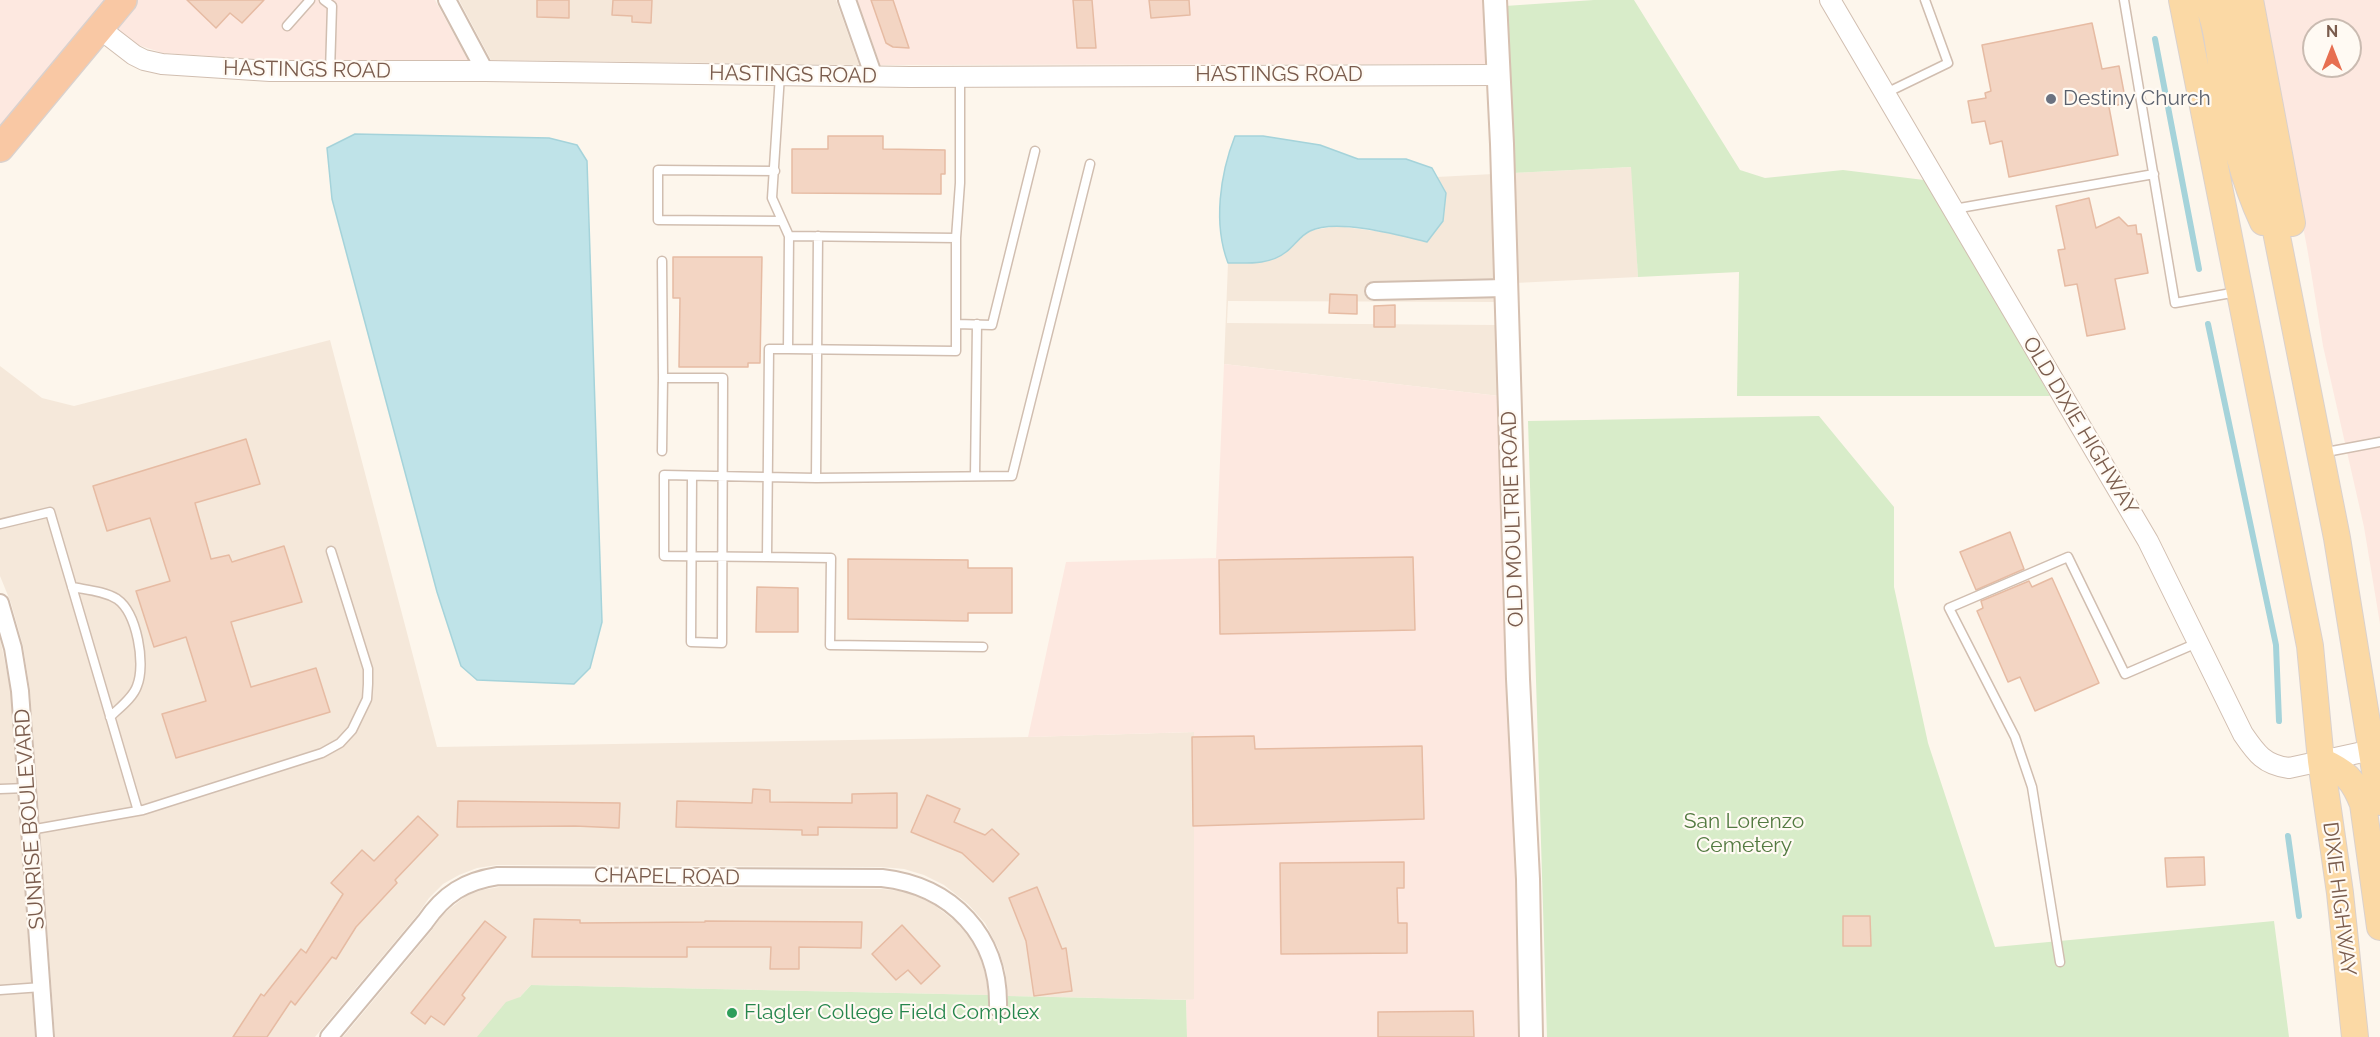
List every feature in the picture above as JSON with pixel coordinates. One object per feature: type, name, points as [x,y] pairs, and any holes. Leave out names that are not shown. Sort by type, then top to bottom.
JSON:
[{"type":"highway","points":[[0,148],[123,0]]},
{"type":"main road","name":"OLD MOULTRIE ROAD","points":[[1495,0],[1518,679],[1528,879],[1531,1037]]},
{"type":"main road","name":"DIXIE HIGHWAY","points":[[2182,0],[2310,646],[2321,761],[2340,893],[2355,1037]]},
{"type":"main road","points":[[2205,0],[2213,21],[2235,144],[2242,169],[2253,200],[2282,260]]},
{"type":"main road","points":[[2230,0],[2376,749],[2380,802]]},
{"type":"main road","points":[[2250,0],[2305,297],[2300,351]]},
{"type":"main road","points":[[2321,761],[2342,770],[2357,789],[2363,804],[2380,927]]},
{"type":"street","points":[[447,0],[485,71]]},
{"type":"street","points":[[847,0],[874,76]]},
{"type":"street","name":"OLD DIXIE HIGHWAY","points":[[1830,0],[2148,541],[2242,734],[2254,750],[2269,763],[2289,768],[2376,749]]},
{"type":"street","name":"HASTINGS ROAD","points":[[99,28],[134,55],[162,64],[270,71],[485,71],[960,77],[1498,75]]},
{"type":"street","points":[[1374,291],[1505,288]]},
{"type":"street","name":"SUNRISE BOULEVARD","points":[[0,603],[13,648],[20,691],[45,1037]]},
{"type":"street","name":"CHAPEL ROAD","points":[[329,1037],[448,894],[472,882],[498,876],[882,878],[902,880],[938,894],[963,914],[978,931],[989,952],[996,974],[998,1008]]},
{"type":"lane","points":[[287,26],[310,0]]},
{"type":"lane","points":[[324,0],[332,6],[330,72]]},
{"type":"lane","points":[[1886,93],[1948,63],[1924,0]]},
{"type":"lane","points":[[2124,0],[2175,303],[2240,291]]},
{"type":"lane","points":[[780,75],[772,198],[789,236],[788,349]]},
{"type":"lane","points":[[767,557],[769,349],[956,351],[960,77]]},
{"type":"lane","points":[[956,324],[992,325],[1035,151]]},
{"type":"lane","points":[[983,647],[830,645],[831,558],[664,556],[664,475],[816,478],[1012,476],[1090,164]]},
{"type":"lane","points":[[775,171],[658,170],[658,220],[782,220]]},
{"type":"lane","points":[[1954,209],[2154,174]]},
{"type":"lane","points":[[789,236],[956,238]]},
{"type":"lane","points":[[816,478],[818,236]]},
{"type":"lane","points":[[662,261],[662,451]]},
{"type":"lane","points":[[975,476],[977,324]]},
{"type":"lane","points":[[663,378],[723,378],[722,643],[691,642],[692,476]]},
{"type":"lane","points":[[2320,453],[2380,442]]},
{"type":"lane","points":[[0,524],[50,513],[138,811]]},
{"type":"lane","points":[[30,830],[138,811],[322,753],[340,743],[352,730],[367,699],[368,669],[331,551]]},
{"type":"lane","points":[[2060,962],[2032,787],[2015,737],[1949,608],[2068,556],[2126,674],[2197,643]]},
{"type":"lane","points":[[72,587],[103,593],[118,600],[130,614],[138,643],[141,669],[137,688],[110,717]]},
{"type":"lane","points":[[0,789],[27,788]]},
{"type":"lane","points":[[0,990],[42,987]]},
{"type":"shaded area","points":[[0,0],[109,0],[0,131]]},
{"type":"shaded area","points":[[137,0],[435,0],[468,60],[271,60],[163,53],[138,45],[114,27]]},
{"type":"shaded area","points":[[459,0],[836,0],[859,65],[491,60]]},
{"type":"shaded area","points":[[857,0],[1485,0],[1488,64],[880,65]]},
{"type":"shaded area","points":[[2260,0],[2380,0],[2380,624],[2364,527],[2323,346],[2308,253]]},
{"type":"shaded area","points":[[1632,167],[1638,277],[1515,283],[1513,173]]},
{"type":"shaded area","points":[[1493,174],[1496,302],[1228,301],[1227,323],[1497,325],[1499,396],[1224,364],[1228,263],[1259,263],[1284,254],[1309,231],[1337,226],[1390,233],[1427,242],[1446,193],[1437,177]]},
{"type":"shaded area","points":[[330,340],[437,747],[1194,732],[1194,1000],[1008,996],[1005,970],[998,948],[985,923],[968,904],[944,885],[924,875],[904,869],[497,865],[477,868],[443,884],[315,1037],[55,1037],[30,690],[23,646],[11,603],[0,576],[0,366],[42,398],[74,406]]},
{"type":"shaded area","points":[[1224,364],[1499,396],[1514,772],[1521,1037],[1187,1037],[1186,1000],[1194,999],[1194,732],[1028,737],[1066,562],[1216,558]]},
{"type":"shaded area","points":[[0,638],[11,692],[35,1037],[0,1037]]},
{"type":"shaded area","points":[[499,887],[882,889],[900,891],[933,904],[956,922],[970,938],[980,957],[986,976],[988,995],[531,985],[483,1037],[343,1037],[442,915],[467,895]]},
{"type":"green space","points":[[1594,0],[1634,0],[1740,170],[1765,178],[1843,170],[1924,180],[1977,267],[2050,396],[1737,396],[1739,272],[1638,277],[1631,167],[1513,173],[1505,6]]},
{"type":"green space","name":"San Lorenzo Cemetery","points":[[1819,416],[1894,507],[1894,587],[1928,743],[1995,947],[2274,921],[2289,1037],[1547,1037],[1528,421]]},
{"type":"green space","name":"Flagler College Field Complex","points":[[531,985],[988,995],[988,1018],[1008,1017],[1008,996],[1186,1000],[1187,1037],[477,1037],[506,1002],[520,997]]},
{"type":"water","points":[[355,134],[549,138],[577,145],[587,161],[602,622],[590,668],[574,684],[477,680],[461,666],[437,592],[332,199],[327,148]]},
{"type":"water","points":[[1235,136],[1263,136],[1320,145],[1358,159],[1406,159],[1432,168],[1446,193],[1443,221],[1427,242],[1368,229],[1321,227],[1307,233],[1286,252],[1273,259],[1228,263],[1221,232],[1220,199],[1225,166]]},
{"type":"building","points":[[187,0],[264,0],[242,23],[230,13],[216,28]]},
{"type":"building","points":[[537,0],[569,0],[569,18],[537,17]]},
{"type":"building","points":[[613,0],[652,0],[651,23],[632,22],[632,16],[612,15]]},
{"type":"building","points":[[871,0],[893,0],[909,48],[893,47],[886,43]]},
{"type":"building","points":[[1073,0],[1092,0],[1096,48],[1077,48]]},
{"type":"building","points":[[1149,0],[1189,0],[1190,15],[1151,18]]},
{"type":"building","name":"Destiny Church","points":[[2092,23],[2102,69],[2119,66],[2126,103],[2109,107],[2118,155],[2009,177],[2002,141],[1990,144],[1985,121],[1972,123],[1968,101],[1986,98],[1985,93],[1991,91],[1982,45]]},
{"type":"building","points":[[828,136],[883,136],[883,149],[945,150],[945,174],[941,174],[941,194],[792,193],[792,149],[828,149]]},
{"type":"building","points":[[2089,198],[2096,228],[2119,217],[2128,226],[2136,225],[2137,234],[2141,234],[2148,273],[2115,279],[2125,329],[2087,336],[2077,284],[2065,286],[2058,250],[2065,249],[2056,206]]},
{"type":"building","points":[[673,257],[762,257],[760,363],[748,363],[748,367],[679,367],[680,298],[673,298]]},
{"type":"building","points":[[1330,294],[1357,295],[1357,314],[1329,313]]},
{"type":"building","points":[[1395,305],[1395,327],[1374,327],[1374,306]]},
{"type":"building","points":[[246,439],[260,484],[195,503],[211,559],[229,555],[232,562],[284,546],[302,602],[231,622],[251,687],[316,668],[330,712],[176,758],[162,714],[206,701],[186,637],[154,647],[136,591],[170,581],[150,518],[107,531],[93,486]]},
{"type":"building","points":[[2010,532],[2024,569],[1976,590],[1960,552]]},
{"type":"building","points":[[1413,557],[1415,630],[1220,634],[1219,560]]},
{"type":"building","points":[[848,559],[968,560],[968,568],[1012,568],[1012,613],[968,613],[968,621],[848,619]]},
{"type":"building","points":[[2052,578],[2099,683],[2035,711],[2020,677],[2008,682],[1977,611],[1983,608],[1981,601],[2029,581],[2032,587]]},
{"type":"building","points":[[757,587],[798,588],[798,632],[756,632]]},
{"type":"building","points":[[1254,736],[1255,749],[1422,746],[1424,819],[1193,826],[1192,737]]},
{"type":"building","points":[[753,789],[770,790],[770,802],[852,803],[852,794],[897,793],[897,828],[818,827],[818,835],[802,835],[802,830],[676,827],[677,801],[752,803]]},
{"type":"building","points":[[927,795],[960,809],[954,822],[985,835],[992,829],[1019,854],[993,882],[962,853],[911,832]]},
{"type":"building","points":[[458,801],[620,803],[619,828],[457,827]]},
{"type":"building","points":[[418,816],[438,835],[395,880],[397,883],[356,927],[336,959],[332,957],[295,1005],[291,1001],[267,1037],[233,1037],[261,994],[264,996],[301,949],[306,953],[343,894],[331,883],[362,850],[374,861]]},
{"type":"building","points":[[2204,857],[2205,885],[2167,887],[2165,858]]},
{"type":"building","points":[[1404,862],[1404,888],[1397,888],[1398,923],[1407,923],[1407,953],[1281,954],[1280,863]]},
{"type":"building","points":[[1037,887],[1062,949],[1066,948],[1072,991],[1034,996],[1026,941],[1009,898]]},
{"type":"building","points":[[1843,916],[1870,916],[1871,946],[1843,946]]},
{"type":"building","points":[[534,919],[580,920],[580,923],[862,922],[861,948],[799,947],[799,969],[770,969],[771,947],[687,947],[687,957],[532,957]]},
{"type":"building","points":[[485,921],[506,937],[462,995],[465,998],[444,1025],[431,1016],[425,1024],[411,1013]]},
{"type":"building","points":[[902,925],[940,966],[921,984],[908,970],[896,980],[872,954]]},
{"type":"building","points":[[1473,1011],[1474,1037],[1378,1037],[1378,1012]]},
{"type":"waterway","points":[[2155,39],[2199,269]]},
{"type":"waterway","points":[[2208,324],[2276,645],[2279,721]]},
{"type":"waterway","points":[[2288,836],[2299,916]]},
{"type":"place","name":"Destiny Church","points":[[2051,99]]},
{"type":"place","name":"Flagler College Field Complex","points":[[732,1013]]}]
